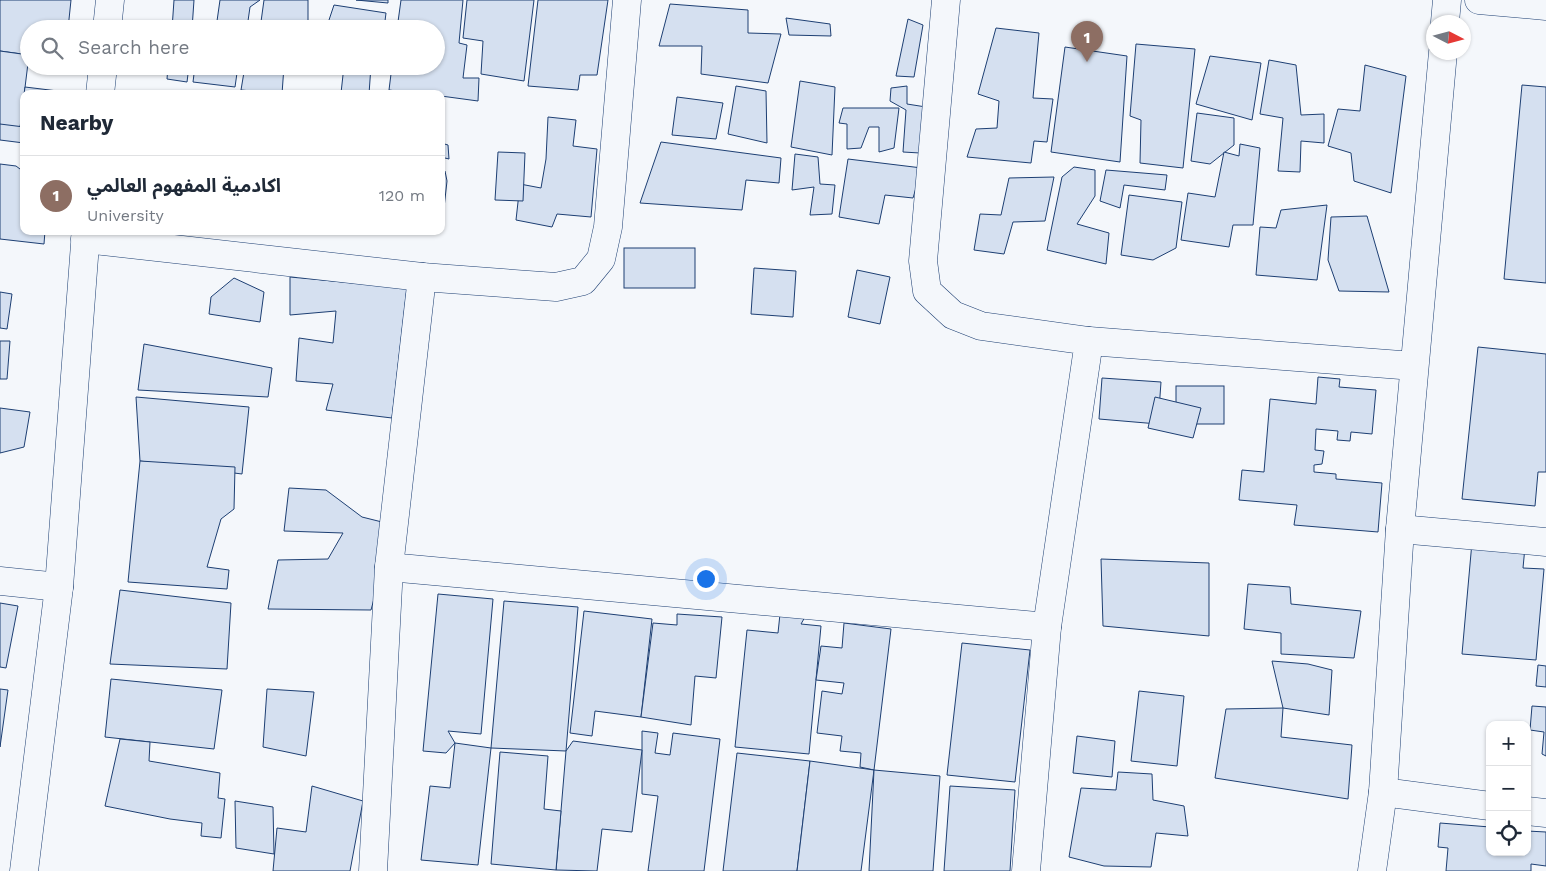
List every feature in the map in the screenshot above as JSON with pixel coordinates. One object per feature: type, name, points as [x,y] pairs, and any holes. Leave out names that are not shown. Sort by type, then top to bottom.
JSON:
[{"type":"street","points":[[108,20],[110,0]]},
{"type":"street","points":[[24,871],[59,587],[85,235],[422,277],[556,287],[583,281],[601,259],[608,227],[627,0]]},
{"type":"street","points":[[946,0],[923,261],[927,291],[953,315],[981,326],[1089,341],[1414,366]]},
{"type":"street","points":[[1446,15],[1448,0]]},
{"type":"street","points":[[1480,0],[1508,1],[1546,6]]},
{"type":"street","points":[[1372,871],[1383,792],[1400,529],[1442,60]]},
{"type":"street","points":[[100,90],[102,75]]},
{"type":"street","points":[[373,871],[389,567],[422,277]]},
{"type":"street","points":[[1026,871],[1047,627],[1089,341]]},
{"type":"street","points":[[1400,529],[1546,542]]},
{"type":"street","points":[[389,567],[1047,627]]},
{"type":"street","points":[[0,581],[59,587]]},
{"type":"street","points":[[1383,792],[1486,805]]},
{"type":"street","points":[[1531,811],[1546,813]]},
{"type":"building","points":[[0,0],[71,0],[69,20],[20,20],[20,54],[0,51]]},
{"type":"building","points":[[174,0],[194,0],[193,20],[173,20]]},
{"type":"building","points":[[220,0],[260,0],[250,7],[248,20],[217,20]]},
{"type":"building","points":[[264,0],[308,0],[308,20],[261,20]]},
{"type":"building","points":[[356,0],[388,0],[388,3]]},
{"type":"building","points":[[401,0],[463,0],[459,43],[467,45],[463,78],[479,78],[478,101],[445,97],[445,90],[389,90],[391,75],[445,75],[445,20],[398,20]]},
{"type":"building","points":[[467,0],[534,0],[524,81],[481,74],[483,41],[463,38]]},
{"type":"building","points":[[538,0],[608,0],[597,75],[580,75],[578,90],[528,86]]},
{"type":"building","points":[[670,4],[748,10],[748,33],[781,34],[768,83],[701,74],[702,46],[659,46]]},
{"type":"building","points":[[334,5],[386,13],[385,20],[329,20]]},
{"type":"building","points":[[786,18],[830,24],[831,36],[789,35]]},
{"type":"building","points":[[908,19],[923,25],[914,77],[896,76]]},
{"type":"building","points":[[996,28],[1039,33],[1033,98],[1053,99],[1047,142],[1034,141],[1031,163],[967,157],[976,129],[997,128],[999,101],[978,94]]},
{"type":"building","points":[[1136,44],[1195,49],[1183,168],[1140,163],[1141,120],[1130,116]]},
{"type":"building","points":[[1065,47],[1127,56],[1120,162],[1051,152]]},
{"type":"building","points":[[0,51],[20,54],[20,75],[27,75],[25,90],[20,90],[20,128],[0,125]]},
{"type":"building","points":[[1210,56],[1261,63],[1252,120],[1196,104]]},
{"type":"building","points":[[1269,60],[1296,65],[1301,115],[1324,114],[1324,143],[1301,141],[1300,172],[1278,171],[1283,118],[1260,114]]},
{"type":"building","points":[[1365,65],[1406,76],[1391,193],[1354,181],[1351,153],[1328,146],[1338,109],[1360,111]]},
{"type":"building","points":[[167,75],[188,75],[187,82],[167,79]]},
{"type":"building","points":[[194,75],[237,75],[235,87],[193,82]]},
{"type":"building","points":[[244,75],[283,75],[282,90],[241,90]]},
{"type":"building","points":[[343,75],[370,75],[369,90],[341,90]]},
{"type":"building","points":[[800,81],[835,87],[832,155],[791,147]]},
{"type":"building","points":[[1522,85],[1546,87],[1546,283],[1504,279]]},
{"type":"building","points":[[736,86],[766,91],[767,143],[728,134]]},
{"type":"building","points":[[907,86],[907,104],[926,107],[920,153],[903,152],[906,110],[890,101],[891,88]]},
{"type":"building","points":[[25,87],[50,90],[25,90]]},
{"type":"building","points":[[677,97],[723,103],[716,139],[672,135]]},
{"type":"building","points":[[843,108],[899,108],[894,148],[879,152],[879,127],[869,127],[861,148],[847,149],[847,124],[839,123]]},
{"type":"building","points":[[1197,113],[1234,118],[1234,145],[1210,164],[1191,161]]},
{"type":"building","points":[[548,117],[576,120],[573,146],[597,149],[591,217],[557,214],[552,227],[516,220],[520,184],[541,188],[546,159]]},
{"type":"building","points":[[0,124],[20,126],[20,142],[0,140]]},
{"type":"building","points":[[661,142],[781,158],[779,183],[746,180],[742,210],[640,203]]},
{"type":"building","points":[[445,144],[448,145],[449,159],[445,158]]},
{"type":"building","points":[[1240,144],[1260,148],[1253,225],[1233,225],[1229,247],[1181,240],[1188,193],[1215,197],[1224,152],[1239,156]]},
{"type":"building","points":[[498,152],[525,153],[523,201],[495,200]]},
{"type":"building","points":[[795,154],[818,157],[820,184],[835,185],[832,214],[810,215],[814,187],[792,190]]},
{"type":"building","points":[[848,159],[922,168],[913,198],[885,195],[879,224],[839,217]]},
{"type":"building","points":[[0,164],[16,166],[20,169],[20,235],[45,235],[44,244],[0,239]]},
{"type":"building","points":[[1074,167],[1095,170],[1095,196],[1077,224],[1109,233],[1106,264],[1047,250],[1062,177]]},
{"type":"building","points":[[1106,170],[1167,175],[1165,190],[1124,185],[1120,208],[1100,201]]},
{"type":"building","points":[[445,171],[447,181],[445,199]]},
{"type":"building","points":[[1054,177],[1045,221],[1013,222],[1004,254],[974,250],[980,214],[1001,215],[1009,178]]},
{"type":"building","points":[[1129,195],[1182,202],[1176,248],[1153,260],[1121,255]]},
{"type":"building","points":[[1327,205],[1317,280],[1256,275],[1260,227],[1276,228],[1281,210]]},
{"type":"building","points":[[1367,216],[1389,292],[1339,291],[1328,260],[1331,217]]},
{"type":"building","points":[[624,248],[695,248],[695,288],[624,288]]},
{"type":"building","points":[[754,268],[796,271],[793,317],[751,314]]},
{"type":"building","points":[[857,270],[890,277],[880,324],[848,317]]},
{"type":"building","points":[[290,277],[407,288],[392,418],[326,410],[333,384],[296,381],[299,338],[333,343],[336,311],[290,315]]},
{"type":"building","points":[[234,278],[264,292],[260,322],[209,314],[211,297]]},
{"type":"building","points":[[0,292],[12,294],[7,329],[0,328]]},
{"type":"building","points":[[0,341],[10,341],[7,379],[0,379]]},
{"type":"building","points":[[144,344],[272,368],[268,397],[138,390]]},
{"type":"building","points":[[1478,347],[1546,354],[1546,472],[1538,472],[1535,506],[1462,499]]},
{"type":"building","points":[[1318,377],[1340,379],[1339,387],[1376,390],[1372,434],[1351,432],[1350,441],[1337,440],[1338,431],[1316,429],[1315,450],[1324,451],[1322,464],[1314,465],[1314,472],[1336,474],[1336,479],[1382,483],[1378,532],[1294,525],[1297,505],[1239,500],[1242,470],[1264,472],[1270,399],[1316,404]]},
{"type":"building","points":[[1102,378],[1161,382],[1158,424],[1099,419]]},
{"type":"building","points":[[1176,386],[1224,386],[1224,424],[1176,424]]},
{"type":"building","points":[[136,397],[249,407],[242,474],[140,461]]},
{"type":"building","points":[[1155,397],[1201,408],[1193,438],[1148,428]]},
{"type":"building","points":[[0,408],[30,412],[24,447],[0,453]]},
{"type":"building","points":[[140,461],[235,467],[234,509],[221,519],[207,567],[229,570],[227,589],[128,582]]},
{"type":"building","points":[[289,488],[326,490],[362,517],[394,525],[371,610],[268,609],[278,560],[328,559],[343,533],[284,531]]},
{"type":"building","points":[[1472,542],[1525,547],[1523,568],[1544,569],[1536,660],[1462,654]]},
{"type":"building","points":[[1101,559],[1209,563],[1209,636],[1103,626]]},
{"type":"building","points":[[1248,584],[1290,587],[1291,604],[1361,611],[1354,658],[1281,654],[1281,633],[1244,629]]},
{"type":"building","points":[[120,590],[231,603],[227,669],[110,664]]},
{"type":"building","points":[[438,594],[493,599],[481,734],[448,731],[455,743],[446,753],[423,751]]},
{"type":"building","points":[[504,601],[578,607],[566,751],[491,748]]},
{"type":"building","points":[[0,603],[18,606],[6,668],[0,667]]},
{"type":"building","points":[[584,611],[652,619],[641,717],[595,711],[592,736],[570,733]]},
{"type":"building","points":[[677,614],[722,617],[716,678],[695,676],[691,725],[641,717],[653,623],[677,625]]},
{"type":"building","points":[[780,614],[805,617],[801,624],[821,626],[809,754],[735,747],[747,630],[778,633]]},
{"type":"building","points":[[844,623],[891,629],[874,770],[860,767],[861,753],[840,751],[842,736],[817,733],[822,691],[842,694],[844,683],[816,680],[821,646],[842,648]]},
{"type":"building","points":[[962,643],[1030,650],[1015,782],[947,775]]},
{"type":"building","points":[[1272,661],[1308,664],[1332,670],[1329,715],[1283,708]]},
{"type":"building","points":[[1538,665],[1546,666],[1546,687],[1536,686]]},
{"type":"building","points":[[111,679],[222,690],[214,749],[105,737]]},
{"type":"building","points":[[0,689],[8,690],[0,747]]},
{"type":"building","points":[[267,689],[314,692],[306,756],[263,747]]},
{"type":"building","points":[[1139,691],[1184,696],[1177,766],[1131,761]]},
{"type":"building","points":[[1532,706],[1546,707],[1546,756],[1542,754],[1544,732],[1531,730]]},
{"type":"building","points":[[1283,708],[1281,737],[1352,745],[1348,799],[1215,778],[1226,709]]},
{"type":"building","points":[[642,731],[658,733],[655,753],[670,755],[673,733],[720,739],[704,871],[648,871],[658,796],[642,794]]},
{"type":"building","points":[[1077,736],[1115,741],[1112,777],[1073,773]]},
{"type":"building","points":[[120,739],[150,742],[149,761],[220,773],[218,798],[225,799],[221,838],[201,836],[202,823],[170,819],[105,806]]},
{"type":"building","points":[[573,741],[642,750],[632,832],[602,829],[597,871],[556,870],[566,751]]},
{"type":"building","points":[[455,743],[491,748],[478,865],[421,860],[430,786],[450,788]]},
{"type":"building","points":[[500,752],[548,756],[544,809],[561,811],[556,870],[491,864]]},
{"type":"building","points":[[737,753],[810,761],[797,871],[723,871]]},
{"type":"building","points":[[810,761],[874,770],[861,871],[797,871]]},
{"type":"building","points":[[874,770],[940,776],[933,871],[869,871]]},
{"type":"building","points":[[1118,772],[1152,774],[1153,800],[1184,806],[1188,836],[1156,833],[1151,867],[1104,866],[1069,857],[1081,788],[1116,790]]},
{"type":"building","points":[[312,786],[363,801],[350,871],[273,871],[277,828],[306,832]]},
{"type":"building","points":[[950,786],[1015,790],[1010,871],[944,871]]},
{"type":"building","points":[[235,801],[273,807],[274,854],[236,848]]},
{"type":"building","points":[[1440,823],[1486,827],[1486,856],[1531,856],[1531,831],[1546,832],[1546,866],[1531,864],[1531,871],[1446,871],[1448,848],[1438,847]]},
{"type":"place","name":"اكادمية المفهوم العالمي","points":[[1087,62]]}]
